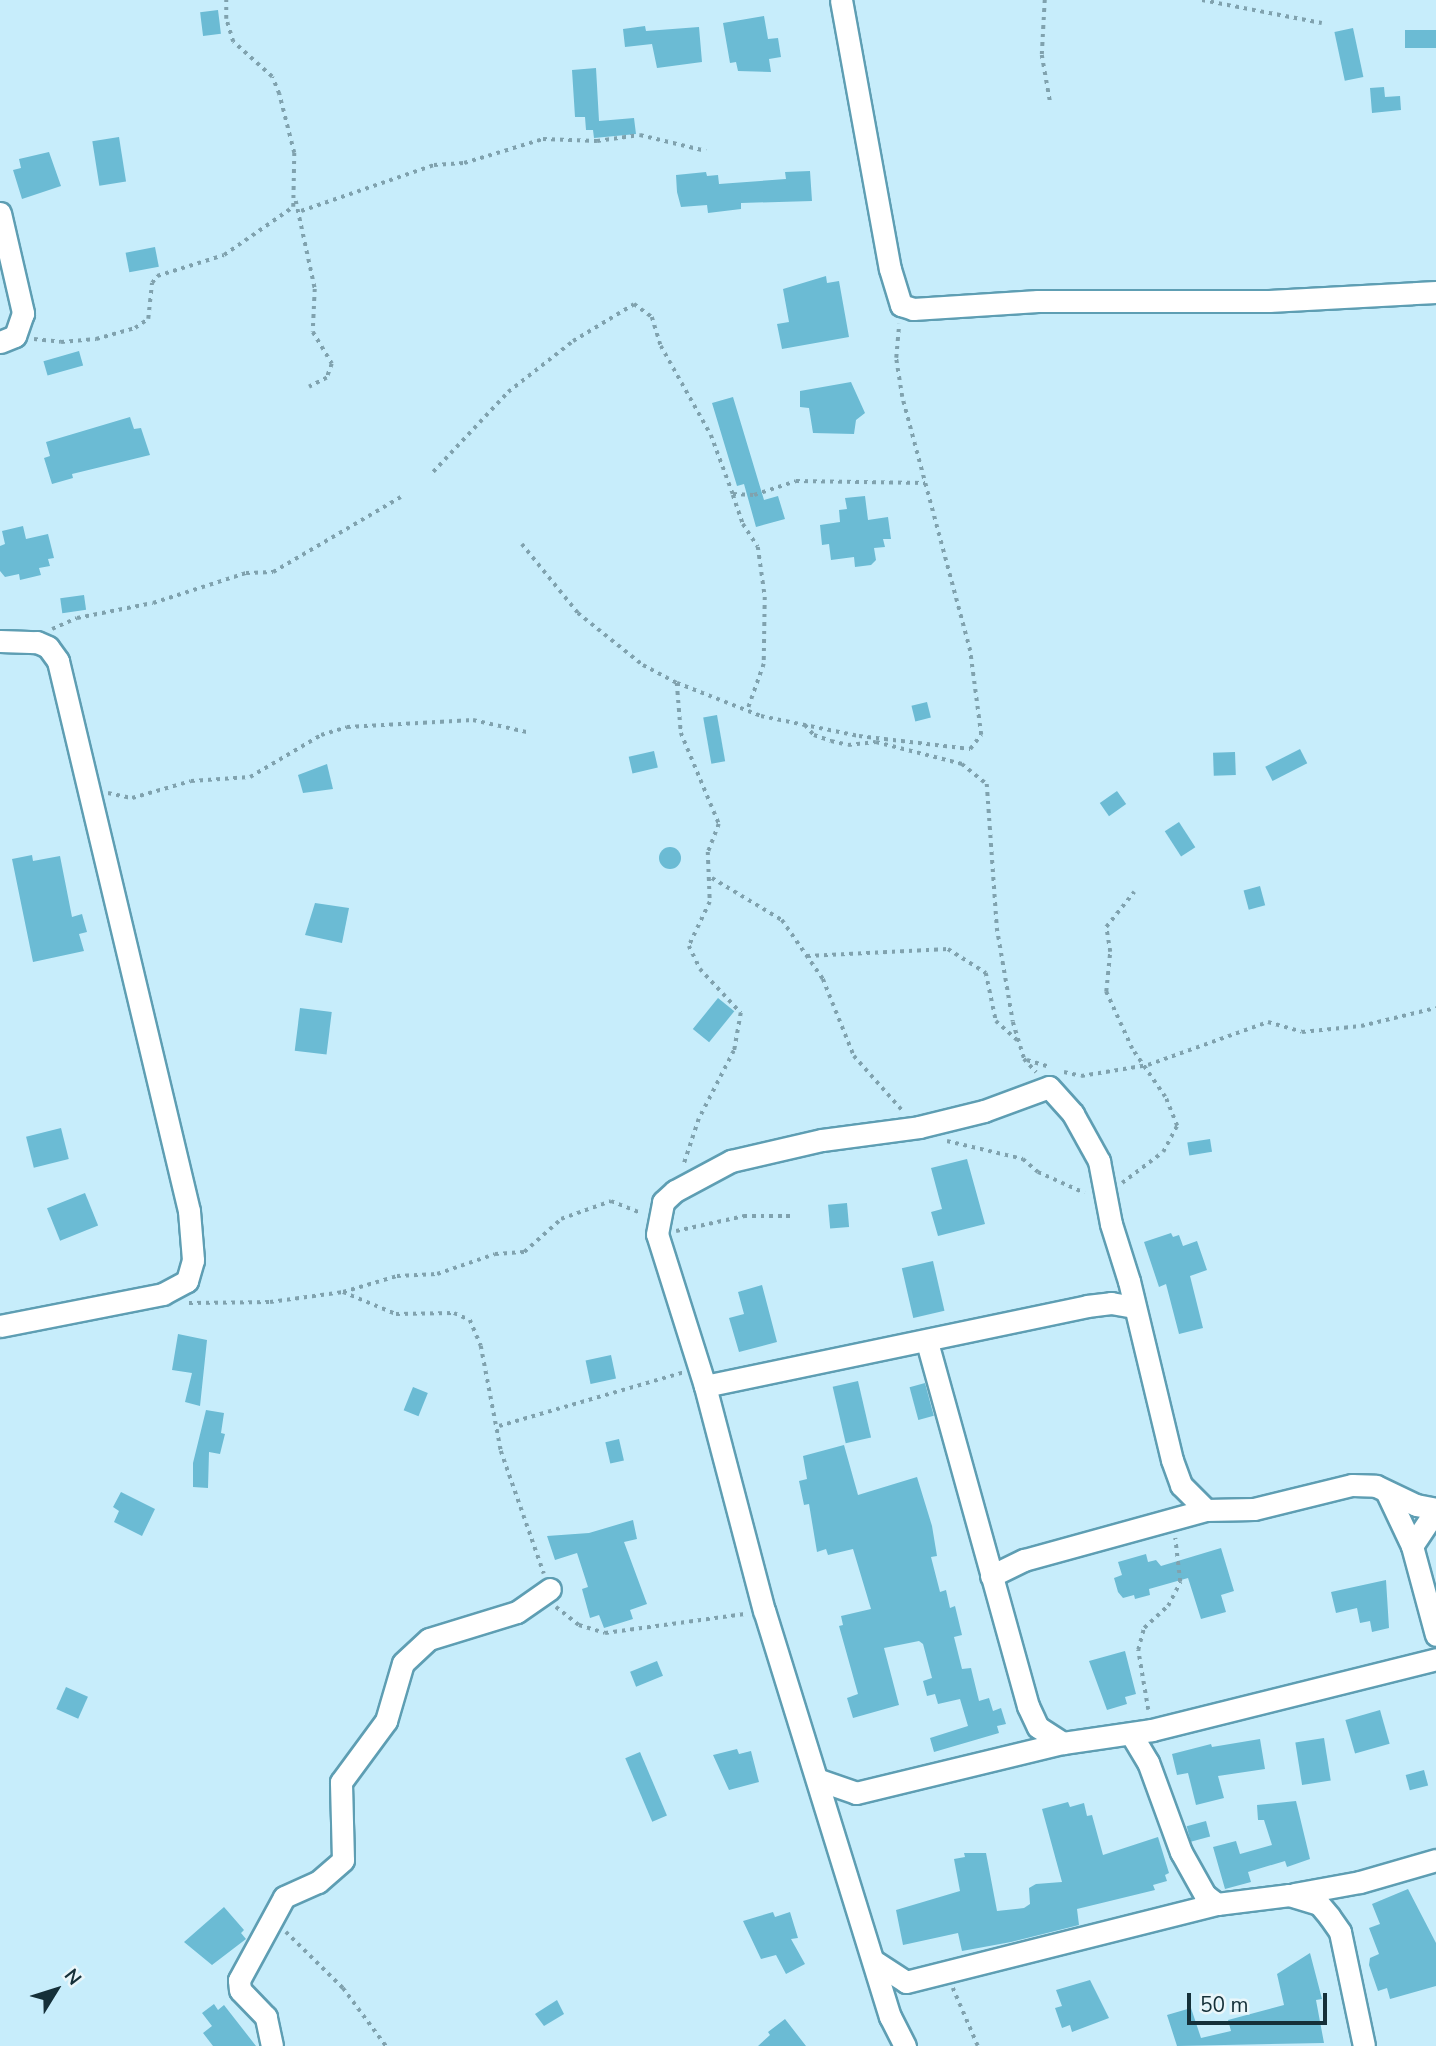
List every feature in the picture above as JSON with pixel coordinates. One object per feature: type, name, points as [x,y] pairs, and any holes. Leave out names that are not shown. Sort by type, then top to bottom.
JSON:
[{"type":"street","points":[[841,0],[890,268],[901,304],[913,309],[1038,301],[1269,301],[1436,292]]},
{"type":"street","points":[[0,213],[23,313],[7,339]]},
{"type":"street","points":[[0,642],[37,642],[48,647],[58,662],[189,1210],[192,1271],[187,1281],[163,1294],[0,1326]]},
{"type":"street","points":[[905,2046],[890,2017],[819,1780],[764,1611],[703,1378],[657,1230],[663,1202],[675,1191],[732,1161],[810,1143],[916,1127],[984,1111],[1049,1087],[1088,1136],[1129,1281],[1172,1460],[1181,1485],[1206,1510]]},
{"type":"street","points":[[1111,1303],[1129,1281]]},
{"type":"street","points":[[703,1378],[927,1342],[1111,1303],[1134,1307]]},
{"type":"street","points":[[927,1342],[1028,1706],[1038,1727],[1063,1743]]},
{"type":"street","points":[[990,1576],[1024,1560],[1206,1510],[1254,1508],[1352,1485],[1376,1486],[1387,1493],[1436,1509],[1412,1546]]},
{"type":"street","points":[[1387,1493],[1412,1546],[1436,1635]]},
{"type":"street","points":[[272,2046],[266,2017],[238,1985],[270,1919],[284,1897],[318,1882],[343,1860],[341,1782],[386,1721],[400,1671],[414,1650],[463,1626],[517,1612],[550,1589]]},
{"type":"street","points":[[830,1817],[856,1793],[1063,1743],[1141,1732],[1436,1659]]},
{"type":"street","points":[[1141,1732],[1148,1762],[1196,1880],[1217,1904]]},
{"type":"street","points":[[819,1780],[856,1793]]},
{"type":"street","points":[[874,1961],[906,1982],[1217,1904],[1360,1882],[1436,1860]]},
{"type":"street","points":[[1289,1895],[1319,1904],[1340,1931],[1364,2046]]},
{"type":"path","points":[[226,0],[226,19],[233,42],[272,77],[294,153],[296,201],[301,211],[305,259],[315,289],[313,332],[332,364],[327,378],[309,387]]},
{"type":"path","points":[[1045,0],[1042,55],[1050,102]]},
{"type":"path","points":[[1202,0],[1322,23]]},
{"type":"path","points":[[301,211],[434,165],[464,163],[543,139],[597,141],[640,135],[706,151]]},
{"type":"path","points":[[7,339],[61,342],[135,328],[148,319],[152,283],[157,276],[225,255],[248,236],[282,219],[296,201]]},
{"type":"path","points":[[433,472],[508,392],[573,341],[634,304],[652,317],[660,345],[710,435],[743,524],[758,547],[765,597],[764,664],[748,709]]},
{"type":"path","points":[[522,544],[579,613],[643,665],[677,682],[748,709],[804,725],[963,750],[981,735],[970,651],[925,483],[896,358],[901,304]]},
{"type":"path","points":[[733,494],[754,495],[796,481],[925,483]]},
{"type":"path","points":[[37,642],[59,624],[77,618],[153,603],[246,573],[273,572],[401,497]]},
{"type":"path","points":[[675,1191],[699,1119],[723,1078],[739,1030],[741,1013],[700,969],[689,946],[710,902],[712,878],[708,852],[719,824],[681,733],[677,682]]},
{"type":"path","points":[[87,784],[114,796],[132,798],[191,781],[250,778],[321,735],[365,724],[473,720],[531,733]]},
{"type":"path","points":[[804,725],[814,735],[831,741],[848,745],[876,742],[962,764],[988,783],[997,928],[1024,1059],[1049,1087]]},
{"type":"path","points":[[712,878],[782,920],[833,999],[854,1056],[890,1093],[916,1127],[944,1140],[1023,1159],[1038,1172],[1107,1200],[1163,1152],[1177,1126],[1106,992],[1110,952],[1106,927],[1134,892]]},
{"type":"path","points":[[807,956],[948,949],[986,973],[996,1021],[1020,1042]]},
{"type":"path","points":[[1024,1059],[1082,1076],[1144,1065],[1268,1022],[1301,1032],[1361,1026],[1436,1008]]},
{"type":"path","points":[[163,1294],[191,1304],[218,1305],[343,1292],[397,1276],[447,1272],[495,1254],[524,1252],[561,1219],[611,1201],[642,1214],[657,1230],[744,1216],[795,1216]]},
{"type":"path","points":[[343,1292],[396,1314],[454,1312],[470,1320],[481,1346],[499,1426],[501,1451],[521,1516],[559,1613],[605,1633],[764,1611]]},
{"type":"path","points":[[499,1426],[703,1378]]},
{"type":"path","points":[[1141,1732],[1138,1650],[1144,1628],[1168,1606],[1180,1582],[1171,1519]]},
{"type":"path","points":[[270,1919],[343,1988],[386,2046]]},
{"type":"path","points":[[945,1974],[978,2046]]},
{"type":"building","points":[[218,10],[221,34],[203,36],[200,12]]},
{"type":"building","points":[[764,16],[768,39],[778,38],[781,57],[769,59],[771,72],[738,71],[736,62],[730,63],[723,23]]},
{"type":"building","points":[[645,26],[646,31],[699,27],[702,62],[657,68],[652,44],[625,47],[623,29]]},
{"type":"building","points":[[1353,28],[1363,77],[1345,81],[1334,32]]},
{"type":"building","points":[[1405,30],[1436,30],[1436,48],[1405,48]]},
{"type":"building","points":[[596,68],[599,121],[634,118],[636,134],[594,138],[593,130],[586,130],[585,117],[575,117],[572,70]]},
{"type":"building","points":[[1384,87],[1385,97],[1400,96],[1401,110],[1372,113],[1370,88]]},
{"type":"building","points":[[119,137],[126,181],[99,186],[92,141]]},
{"type":"building","points":[[49,152],[61,186],[22,199],[13,170],[21,168],[19,159]]},
{"type":"building","points":[[810,171],[812,201],[741,203],[741,209],[708,213],[707,205],[681,207],[677,192],[676,175],[706,172],[707,176],[718,175],[719,184],[786,179],[785,172]]},
{"type":"building","points":[[155,247],[159,267],[129,272],[126,253]]},
{"type":"building","points":[[826,276],[827,283],[839,281],[849,337],[782,349],[777,324],[789,322],[783,289]]},
{"type":"building","points":[[79,351],[83,365],[48,376],[43,361]]},
{"type":"building","points":[[851,382],[865,413],[856,420],[854,434],[813,433],[809,408],[800,407],[800,391]]},
{"type":"building","points":[[733,397],[764,500],[778,496],[785,519],[756,527],[744,484],[737,486],[712,403]]},
{"type":"building","points":[[130,417],[134,429],[141,428],[150,455],[72,474],[73,478],[52,484],[44,458],[50,456],[46,442]]},
{"type":"building","points":[[865,496],[868,520],[888,517],[891,539],[883,539],[885,547],[874,548],[876,560],[871,565],[855,567],[854,557],[831,560],[829,544],[822,545],[820,525],[840,522],[839,510],[847,509],[845,498]]},
{"type":"building","points":[[23,526],[26,539],[48,534],[54,558],[48,559],[50,566],[39,568],[41,575],[20,580],[19,574],[5,577],[0,571],[0,546],[5,544],[2,531]]},
{"type":"building","points":[[84,595],[86,610],[62,613],[60,598]]},
{"type":"building","points":[[927,702],[931,718],[915,721],[911,706]]},
{"type":"building","points":[[717,715],[725,761],[711,764],[703,717]]},
{"type":"building","points":[[1300,749],[1307,763],[1273,781],[1265,767]]},
{"type":"building","points":[[654,751],[658,768],[632,773],[629,757]]},
{"type":"building","points":[[1235,752],[1236,775],[1214,776],[1213,753]]},
{"type":"building","points":[[327,764],[333,789],[303,793],[298,775]]},
{"type":"building","points":[[1117,791],[1126,804],[1109,816],[1100,803]]},
{"type":"building","points":[[1179,822],[1195,847],[1181,856],[1165,831]]},
{"type":"building","points":[[666,847],[674,847],[681,854],[681,862],[674,869],[666,869],[659,862],[659,854]]},
{"type":"building","points":[[32,855],[33,861],[60,856],[72,917],[82,914],[87,932],[79,934],[84,951],[33,962],[12,859]]},
{"type":"building","points":[[1260,886],[1265,905],[1249,910],[1244,890]]},
{"type":"building","points":[[315,903],[349,908],[342,943],[305,935]]},
{"type":"building","points":[[718,998],[734,1011],[709,1042],[693,1029]]},
{"type":"building","points":[[300,1008],[332,1012],[327,1055],[295,1051]]},
{"type":"building","points":[[61,1128],[69,1159],[34,1168],[26,1137]]},
{"type":"building","points":[[1210,1139],[1212,1152],[1189,1155],[1187,1143]]},
{"type":"building","points":[[967,1159],[985,1224],[938,1236],[931,1212],[942,1209],[931,1168]]},
{"type":"building","points":[[85,1193],[98,1225],[60,1241],[47,1208]]},
{"type":"building","points":[[847,1203],[849,1227],[830,1229],[828,1205]]},
{"type":"building","points":[[1171,1233],[1173,1237],[1179,1235],[1183,1246],[1197,1241],[1207,1270],[1190,1276],[1203,1328],[1179,1334],[1166,1284],[1159,1287],[1144,1242]]},
{"type":"building","points":[[933,1261],[944,1311],[913,1318],[902,1268]]},
{"type":"building","points":[[762,1285],[777,1342],[739,1352],[729,1318],[744,1314],[738,1292]]},
{"type":"building","points":[[178,1334],[207,1340],[200,1406],[185,1402],[192,1373],[172,1370]]},
{"type":"building","points":[[611,1355],[616,1378],[591,1384],[586,1360]]},
{"type":"building","points":[[858,1381],[871,1438],[846,1443],[833,1387]]},
{"type":"building","points":[[925,1383],[934,1416],[918,1420],[910,1387]]},
{"type":"building","points":[[413,1387],[428,1393],[418,1416],[404,1410]]},
{"type":"building","points":[[206,1410],[224,1413],[221,1433],[225,1434],[220,1454],[209,1452],[208,1488],[193,1487],[193,1463]]},
{"type":"building","points":[[619,1439],[624,1460],[610,1464],[605,1442]]},
{"type":"building","points":[[844,1445],[858,1495],[917,1477],[932,1526],[937,1556],[931,1557],[940,1592],[946,1590],[950,1608],[955,1606],[962,1635],[954,1637],[962,1669],[971,1668],[979,1701],[989,1698],[993,1711],[1001,1708],[1006,1724],[997,1726],[999,1733],[934,1752],[930,1738],[968,1726],[960,1699],[938,1704],[935,1694],[927,1696],[923,1681],[932,1678],[923,1644],[919,1641],[884,1648],[899,1705],[853,1718],[847,1698],[858,1694],[839,1626],[843,1625],[841,1616],[871,1609],[853,1549],[828,1555],[826,1549],[817,1552],[809,1504],[804,1505],[799,1481],[807,1479],[803,1456]]},
{"type":"building","points":[[121,1492],[155,1509],[142,1536],[114,1522],[119,1511],[113,1507]]},
{"type":"building","points":[[633,1520],[637,1539],[624,1542],[647,1604],[630,1610],[633,1619],[604,1628],[599,1615],[590,1618],[582,1589],[588,1587],[577,1553],[555,1560],[547,1536],[589,1533]]},
{"type":"building","points":[[1221,1548],[1234,1591],[1221,1595],[1226,1612],[1201,1619],[1188,1578],[1149,1589],[1150,1595],[1135,1599],[1134,1595],[1123,1598],[1118,1592],[1114,1578],[1122,1575],[1118,1562],[1146,1554],[1148,1562],[1156,1560],[1161,1566]]},
{"type":"building","points":[[1386,1580],[1389,1628],[1372,1632],[1370,1621],[1360,1623],[1357,1608],[1336,1613],[1331,1592]]},
{"type":"building","points":[[1125,1651],[1136,1694],[1125,1697],[1127,1704],[1107,1710],[1089,1661]]},
{"type":"building","points":[[657,1661],[663,1676],[636,1687],[630,1672]]},
{"type":"building","points":[[66,1687],[88,1697],[78,1719],[56,1709]]},
{"type":"building","points":[[1380,1710],[1390,1744],[1355,1754],[1345,1720]]},
{"type":"building","points":[[1324,1738],[1331,1780],[1302,1785],[1295,1743]]},
{"type":"building","points":[[1260,1739],[1265,1769],[1218,1776],[1224,1798],[1196,1805],[1188,1773],[1177,1775],[1172,1754],[1211,1744],[1212,1747]]},
{"type":"building","points":[[737,1749],[739,1754],[751,1751],[759,1782],[729,1790],[713,1755]]},
{"type":"building","points":[[640,1752],[667,1816],[652,1822],[625,1758]]},
{"type":"building","points":[[1424,1770],[1428,1785],[1410,1790],[1406,1775]]},
{"type":"building","points":[[1296,1801],[1310,1859],[1287,1867],[1285,1861],[1248,1872],[1251,1882],[1225,1889],[1213,1847],[1236,1841],[1240,1854],[1272,1845],[1264,1820],[1258,1820],[1257,1805]]},
{"type":"building","points":[[1068,1802],[1070,1807],[1084,1803],[1087,1816],[1092,1815],[1103,1855],[1158,1837],[1169,1873],[1165,1875],[1167,1881],[1153,1885],[1155,1890],[1077,1909],[1079,1925],[1011,1942],[962,1951],[958,1933],[903,1945],[896,1910],[960,1891],[954,1859],[965,1857],[964,1853],[986,1853],[997,1911],[1024,1908],[1030,1904],[1029,1888],[1036,1884],[1062,1882],[1042,1809]]},
{"type":"building","points":[[1206,1821],[1210,1836],[1191,1842],[1187,1826]]},
{"type":"building","points":[[1408,1889],[1436,1943],[1436,1986],[1390,1999],[1387,1988],[1378,1991],[1369,1965],[1370,1958],[1379,1954],[1369,1928],[1380,1924],[1372,1904]]},
{"type":"building","points":[[224,1907],[244,1930],[241,1933],[246,1939],[212,1965],[184,1942]]},
{"type":"building","points":[[773,1912],[775,1917],[790,1912],[798,1938],[791,1939],[805,1964],[786,1974],[776,1955],[761,1959],[743,1921]]},
{"type":"building","points":[[1310,1953],[1322,1999],[1316,2000],[1324,2043],[1177,2046],[1167,2015],[1191,2008],[1201,2038],[1231,2031],[1228,2020],[1284,2005],[1277,1974]]},
{"type":"building","points":[[1090,1980],[1109,2018],[1072,2032],[1070,2025],[1062,2028],[1055,2008],[1062,2006],[1056,1990]]},
{"type":"building","points":[[557,2000],[564,2014],[544,2026],[535,2014]]},
{"type":"building","points":[[214,2004],[218,2010],[224,2005],[256,2046],[213,2046],[203,2033],[212,2026],[202,2013]]},
{"type":"building","points":[[785,2019],[806,2046],[758,2046],[770,2035],[768,2032]]}]
